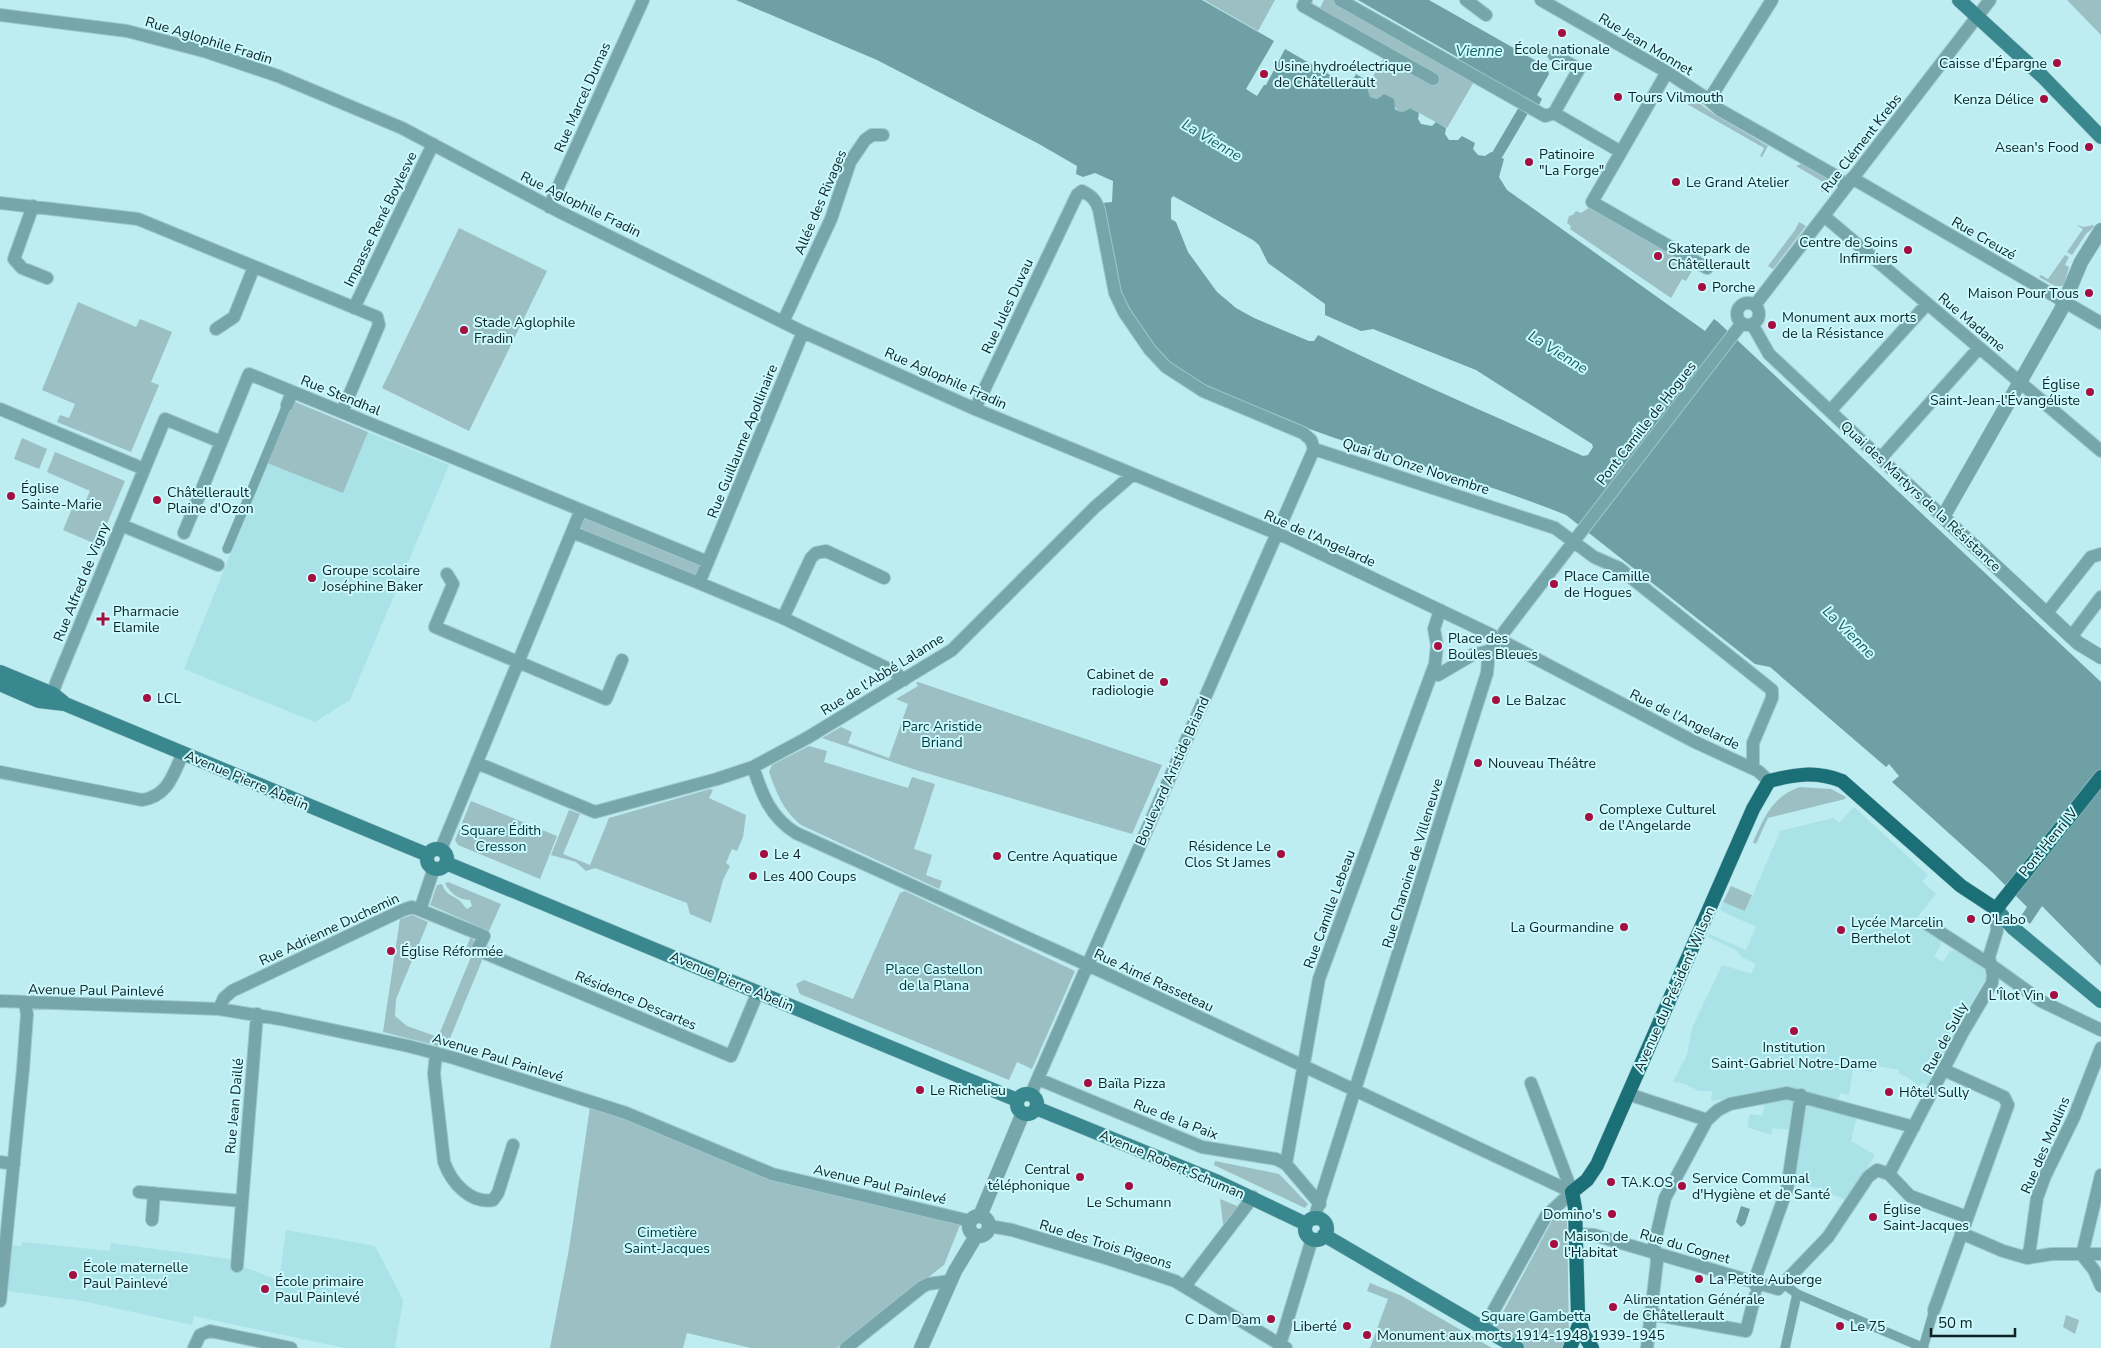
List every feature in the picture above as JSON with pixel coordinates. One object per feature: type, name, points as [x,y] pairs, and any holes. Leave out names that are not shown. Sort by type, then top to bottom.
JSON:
[{"type":"main road","points":[[1959,0],[2043,76],[2101,137]]},
{"type":"main road","name":"Avenue Pierre Abelin","points":[[0,672],[51,698],[183,753],[434,852]]},
{"type":"main road","name":"Avenue Pierre Abelin","points":[[0,684],[40,701],[51,698]]},
{"type":"main road","points":[[1769,781],[1804,773],[1824,774],[1842,781],[1961,886],[1996,909],[2013,928],[2101,1001]]},
{"type":"main road","name":"Pont Henri IV","points":[[1996,909],[2101,776]]},
{"type":"main road","name":"Avenue du Président Wilson","points":[[1572,1192],[1592,1173],[1753,808],[1769,781]]},
{"type":"main road","points":[[434,852],[446,853],[440,866]]},
{"type":"main road","name":"Avenue Pierre Abelin","points":[[440,866],[758,992],[1017,1100]]},
{"type":"main road","points":[[1025,1094],[1031,1094],[1036,1099],[1036,1108],[1032,1113],[1023,1113],[1018,1109],[1017,1100],[1025,1094]]},
{"type":"main road","name":"Avenue Robert Schuman","points":[[1036,1108],[1254,1197],[1310,1222]]},
{"type":"main road","points":[[1570,1348],[1579,1325],[1576,1208],[1572,1192]]},
{"type":"main road","points":[[1318,1237],[1325,1225],[1321,1220],[1310,1222],[1305,1232],[1318,1237],[1517,1348]]},
{"type":"main road","points":[[1579,1325],[1592,1348]]},
{"type":"street","name":"Rue Marcel Dumas","points":[[549,207],[643,0]]},
{"type":"street","points":[[1306,0],[1302,6],[1434,79]]},
{"type":"street","points":[[1340,0],[1545,116],[1554,113],[1579,69],[1554,55]]},
{"type":"street","points":[[1466,0],[1486,15]]},
{"type":"street","name":"Rue Jean Monnet","points":[[1541,0],[1557,4],[1709,100]]},
{"type":"street","points":[[1709,100],[1772,0]]},
{"type":"street","name":"Rue Clément Krebs","points":[[1755,305],[1990,0]]},
{"type":"street","name":"Rue Aglophile Fradin","points":[[0,15],[102,27],[207,52],[278,76],[402,128],[549,207],[803,332],[975,409],[1132,475]]},
{"type":"street","points":[[1667,72],[1592,202],[1708,268]]},
{"type":"street","name":"Rue Creuzé","points":[[1709,100],[1720,110],[1836,176],[2101,323]]},
{"type":"street","points":[[1554,113],[1621,152]]},
{"type":"street","name":"Allée des Rivages","points":[[783,322],[834,212],[850,162],[865,140],[872,135],[883,135]]},
{"type":"street","name":"Impasse René Boylesve","points":[[354,308],[433,144]]},
{"type":"street","name":"Rue Jules Duvau","points":[[975,409],[1076,195],[1082,191],[1096,201],[1115,293],[1136,331],[1166,367],[1203,391],[1303,433],[1310,440],[1314,449]]},
{"type":"street","points":[[0,203],[138,219],[376,317],[379,325],[342,412]]},
{"type":"street","points":[[33,206],[14,258],[22,268],[47,278]]},
{"type":"street","name":"Rue Madame","points":[[1824,216],[2101,451]]},
{"type":"street","points":[[1943,518],[2065,302],[2082,262],[2101,230]]},
{"type":"street","points":[[216,329],[234,317],[254,267]]},
{"type":"street","points":[[1748,302],[1755,305],[1759,315],[1743,326],[1737,314],[1739,307],[1748,302]]},
{"type":"street","points":[[1830,411],[1927,304]]},
{"type":"street","name":"Quai des Martyrs de la Résistance","points":[[1743,326],[1769,354],[2046,614],[2088,651],[2101,657]]},
{"type":"street","name":"Pont Camille de Hogues","points":[[1574,541],[1743,326]]},
{"type":"street","name":"Rue Guillaume Apollinaire","points":[[708,562],[803,332]]},
{"type":"street","points":[[1880,459],[1979,348]]},
{"type":"street","name":"Rue Stendhal","points":[[184,533],[249,374],[708,562]]},
{"type":"street","points":[[227,549],[292,392]]},
{"type":"street","points":[[0,409],[144,468]]},
{"type":"street","name":"Rue Alfred de Vigny","points":[[51,698],[165,419],[221,442]]},
{"type":"street","name":"Boulevard Aristide Briand","points":[[1031,1094],[1314,449]]},
{"type":"street","name":"Quai du Onze Novembre","points":[[1314,449],[1547,525],[1563,533],[1594,557],[1619,568],[1772,690],[1772,698],[1753,743],[1753,768]]},
{"type":"street","name":"Rue de l'Angelarde","points":[[1132,475],[1276,533],[1440,610],[1695,742],[1753,768],[1769,781]]},
{"type":"street","name":"Rue de l'Abbé Lalanne","points":[[477,763],[595,812],[718,779],[753,767],[780,754],[952,650],[1095,507],[1132,475]]},
{"type":"street","points":[[434,852],[477,763],[581,510]]},
{"type":"street","points":[[121,525],[218,565]]},
{"type":"street","points":[[572,532],[782,618],[893,670],[904,680]]},
{"type":"street","points":[[1440,610],[1434,629],[1437,645],[1434,668],[1438,675],[1497,641],[1574,541]]},
{"type":"street","points":[[782,618],[811,558],[816,553],[826,551],[884,578]]},
{"type":"street","points":[[2046,614],[2091,557],[2101,554]]},
{"type":"street","points":[[699,583],[708,562]]},
{"type":"street","points":[[448,574],[453,584],[435,627],[606,699],[622,660]]},
{"type":"street","points":[[2071,637],[2101,597]]},
{"type":"street","name":"Rue Chanoine de Villeneuve","points":[[1310,1222],[1320,1204],[1497,641]]},
{"type":"street","name":"Rue Camille Lebeau","points":[[1286,1164],[1319,979],[1434,668]]},
{"type":"street","points":[[0,772],[142,800],[159,795],[166,789],[183,753]]},
{"type":"street","name":"Rue Aimé Rasseteau","points":[[753,767],[770,809],[786,826],[796,833],[1088,965],[1572,1192]]},
{"type":"street","name":"Rue Adrienne Duchemin","points":[[219,1008],[224,998],[232,991],[403,910],[412,907],[420,910],[440,866]]},
{"type":"street","name":"Rue de Sully","points":[[1889,1174],[1992,983],[1989,950],[1997,931],[1996,909]]},
{"type":"street","name":"Résidence Descartes","points":[[420,910],[484,936],[478,948],[480,951],[731,1056],[758,992]]},
{"type":"street","points":[[1928,924],[1991,965],[2041,1001],[2101,1030]]},
{"type":"street","name":"Avenue Paul Painlevé","points":[[0,1001],[219,1008],[257,1014],[436,1053],[626,1113],[772,1174],[980,1221]]},
{"type":"street","points":[[0,1301],[26,1034],[27,1014],[25,1003]]},
{"type":"street","name":"Rue Jean Daillé","points":[[237,1266],[257,1014]]},
{"type":"street","name":"Rue des Moulins","points":[[2026,1258],[2030,1248],[2037,1198],[2045,1176],[2074,1117],[2101,1048]]},
{"type":"street","points":[[436,1053],[434,1074],[444,1162],[448,1174],[459,1188],[486,1201],[494,1200],[513,1145]]},
{"type":"street","points":[[1944,1070],[2004,1097],[2008,1105],[1934,1310],[1923,1348],[1797,1294],[1784,1284],[1828,1237],[1868,1178],[1877,1170],[1889,1174],[1910,1196],[1967,1217]]},
{"type":"street","name":"Rue de la Paix","points":[[1038,1079],[1202,1148],[1276,1159],[1286,1164]]},
{"type":"street","points":[[1484,1328],[1546,1216],[1572,1192],[1531,1083]]},
{"type":"street","points":[[1647,1348],[1657,1261],[1654,1246],[1664,1198],[1707,1120],[1718,1110],[1730,1104],[1787,1093],[1801,1095],[1914,1128]]},
{"type":"street","points":[[1628,1094],[1707,1120]]},
{"type":"street","points":[[1651,1314],[1746,1331],[1755,1288],[1787,1189],[1801,1095]]},
{"type":"street","points":[[921,1348],[950,1281],[976,1236],[970,1230],[980,1221],[1023,1113]]},
{"type":"street","points":[[0,1162],[14,1164]]},
{"type":"street","points":[[1286,1164],[1320,1204]]},
{"type":"street","points":[[2100,1179],[2082,1255],[2100,1284]]},
{"type":"street","points":[[139,1192],[242,1201]]},
{"type":"street","points":[[152,1220],[154,1193]]},
{"type":"street","points":[[1185,1286],[1254,1197]]},
{"type":"street","name":"Rue des Trois Pigeons","points":[[980,1221],[1106,1258],[1153,1273],[1185,1286],[1282,1347]]},
{"type":"street","points":[[1961,1233],[2003,1251],[2026,1258],[2052,1254],[2101,1254]]},
{"type":"street","name":"Rue du Cognet","points":[[1576,1234],[1594,1235],[1654,1253],[1755,1288],[1778,1289],[1784,1284]]},
{"type":"street","points":[[1282,1347],[1318,1237]]},
{"type":"street","points":[[846,1348],[922,1287],[928,1284],[950,1281]]},
{"type":"street","points":[[1785,1348],[1797,1294]]},
{"type":"street","points":[[194,1348],[200,1335],[210,1331],[287,1347]]},
{"type":"shaded area","name":"Groupe scolaire Joséphine Baker","points":[[368,432],[449,465],[350,700],[315,722],[184,669],[267,463],[343,492]]},
{"type":"shaded area","name":"Lycée Marcelin Berthelot","points":[[1854,807],[1928,875],[1922,881],[1936,894],[1914,921],[1940,938],[1941,945],[1934,956],[1943,962],[1950,951],[1957,950],[1984,969],[1986,978],[1952,1035],[1957,1038],[1931,1087],[1922,1083],[1919,1086],[1907,1077],[1899,1074],[1899,1070],[1874,1065],[1872,1072],[1853,1069],[1849,1095],[1840,1093],[1838,1100],[1789,1088],[1711,1101],[1712,1091],[1699,1091],[1683,1083],[1673,1082],[1687,1055],[1692,1028],[1721,967],[1723,965],[1751,974],[1756,964],[1741,957],[1736,950],[1708,937],[1709,934],[1746,950],[1756,927],[1720,910],[1723,902],[1746,911],[1780,831],[1833,818],[1839,823]]},
{"type":"shaded area","name":"Institution Saint-Gabriel Notre-Dame","points":[[1785,1098],[1794,1100],[1791,1130],[1773,1128],[1771,1135],[1747,1127],[1750,1114],[1762,1116],[1765,1102]]},
{"type":"shaded area","name":"Institution Saint-Gabriel Notre-Dame","points":[[1805,1103],[1857,1116],[1851,1141],[1875,1155],[1848,1201],[1818,1188],[1793,1183]]},
{"type":"shaded area","name":"École primaire Paul Painlevé","points":[[286,1230],[375,1246],[403,1300],[395,1348],[345,1348],[194,1316],[192,1325],[83,1301],[8,1291],[12,1245],[21,1246],[22,1242],[110,1251],[111,1243],[230,1259],[230,1265],[244,1267],[279,1281]]},
{"type":"green space","points":[[1204,0],[1275,0],[1258,31]]},
{"type":"green space","points":[[1324,0],[1334,0],[1475,80],[1447,128],[1410,108],[1400,113],[1384,94],[1377,99],[1370,97],[1367,87],[1389,49],[1319,10]]},
{"type":"green space","points":[[2067,0],[2101,0],[2101,35]]},
{"type":"green space","points":[[1691,97],[1715,115],[1768,146],[1762,157],[1760,156],[1764,148],[1687,104]]},
{"type":"green space","points":[[1803,163],[1831,179],[1824,192],[1821,191],[1825,183],[1796,166]]},
{"type":"green space","name":"Skatepark de Châtellerault","points":[[1590,207],[1694,267],[1686,281],[1682,279],[1671,298],[1570,229],[1571,226],[1567,223],[1569,216],[1573,215],[1576,211],[1581,213]]},
{"type":"green space","points":[[1799,222],[1806,226],[1773,269],[1768,266],[1795,230]]},
{"type":"green space","points":[[2076,225],[2084,227],[2093,225],[2094,227],[2086,234],[2072,255],[2067,252],[2083,229]]},
{"type":"green space","name":"Stade Aglophile Fradin","points":[[459,228],[547,271],[469,431],[382,388]]},
{"type":"green space","points":[[2065,255],[2069,257],[2065,265],[2069,267],[2064,285],[2057,287],[2039,277],[2041,275],[2048,279]]},
{"type":"green space","points":[[78,302],[136,327],[140,319],[172,332],[151,382],[159,385],[131,452],[57,422],[60,415],[69,418],[75,404],[42,390]]},
{"type":"green space","points":[[293,401],[368,432],[343,493],[267,463]]},
{"type":"green space","points":[[22,438],[47,449],[39,469],[14,459]]},
{"type":"green space","points":[[55,452],[125,481],[98,545],[63,530],[74,504],[83,507],[90,491],[47,472]]},
{"type":"green space","points":[[585,517],[700,564],[696,576],[580,528]]},
{"type":"green space","name":"Parc Aristide Briand","points":[[918,682],[1162,765],[1132,834],[916,770],[822,738],[841,727],[852,732],[848,743],[889,758],[908,704],[896,699],[918,686],[916,683]]},
{"type":"green space","points":[[809,746],[827,751],[824,762],[908,788],[912,777],[935,784],[914,849],[932,855],[926,875],[942,881],[939,889],[801,825],[795,819],[781,801],[769,772],[772,765]]},
{"type":"green space","points":[[1800,787],[1831,789],[1846,797],[1845,799],[1768,818],[1756,844],[1753,842],[1770,809],[1782,796]]},
{"type":"green space","points":[[710,789],[713,790],[709,798],[746,815],[743,837],[737,851],[732,849],[726,863],[730,866],[723,880],[711,923],[690,914],[687,903],[595,868],[586,871],[576,862],[551,855],[569,810],[580,814],[563,854],[590,865],[609,818]]},
{"type":"green space","name":"Square Édith Cresson","points":[[471,801],[557,836],[540,879],[458,845],[455,840]]},
{"type":"green space","points":[[448,882],[501,904],[489,931],[430,905],[437,885],[442,884],[450,895],[458,899],[467,909],[472,906],[470,900],[459,898],[452,893],[445,883]]},
{"type":"green space","points":[[1731,886],[1752,895],[1745,911],[1723,902]]},
{"type":"green space","name":"Place Castellon de la Plana","points":[[905,891],[1075,971],[1032,1069],[1017,1062],[1009,1080],[800,994],[796,984],[804,980],[853,999],[900,893]]},
{"type":"green space","points":[[412,915],[428,922],[396,999],[395,1016],[407,1026],[438,1037],[471,957],[464,954],[471,936],[483,958],[446,1048],[383,1032],[400,919]]},
{"type":"green space","name":"Cimetière Saint-Jacques","points":[[590,1107],[619,1115],[769,1179],[960,1225],[944,1265],[837,1348],[751,1348],[687,1333],[683,1348],[550,1348],[569,1249]]},
{"type":"green space","points":[[1215,1161],[1279,1174],[1308,1204],[1305,1208],[1214,1165]]},
{"type":"green space","points":[[1220,1199],[1242,1208],[1227,1227],[1223,1224]]},
{"type":"green space","name":"Square Gambetta","points":[[1555,1215],[1567,1219],[1569,1335],[1564,1348],[1525,1348],[1495,1327]]},
{"type":"green space","name":"Square Gambetta","points":[[1370,1283],[1402,1296],[1492,1348],[1370,1348],[1388,1299],[1367,1291]]},
{"type":"green space","points":[[2066,1315],[2079,1320],[2075,1334],[2063,1327]]},
{"type":"water","name":"La Vienne","points":[[736,0],[1202,0],[1274,41],[1246,89],[1257,96],[1264,85],[1266,85],[1285,49],[1349,86],[1356,74],[1369,82],[1367,87],[1370,97],[1377,99],[1384,94],[1394,99],[1395,109],[1402,112],[1410,108],[1419,113],[1418,119],[1421,124],[1432,126],[1436,122],[1446,128],[1445,134],[1449,140],[1458,140],[1462,136],[1475,143],[1473,149],[1478,155],[1485,156],[1491,152],[1504,159],[1499,177],[1507,190],[1705,331],[1714,319],[1718,322],[2101,682],[2101,966],[2042,906],[2030,924],[2021,916],[2027,907],[1992,872],[1892,782],[1899,776],[1889,764],[1886,767],[1770,667],[1755,664],[1566,515],[1486,486],[1284,420],[1212,390],[1185,375],[1162,356],[1137,325],[1117,282],[1102,203],[1112,202],[1113,181],[1095,173],[1083,177],[1076,174],[1077,166],[1039,144],[877,60]],"holes":[[[1173,196],[1259,245],[1268,263],[1325,304],[1325,315],[1361,331],[1373,329],[1476,370],[1592,444],[1593,447],[1588,455],[1583,456],[1417,382],[1318,335],[1314,341],[1309,341],[1254,318],[1236,308],[1217,292],[1188,252],[1176,222],[1171,219],[1171,199]]]},
{"type":"water","name":"Vienne","points":[[1358,0],[1429,0],[1547,67],[1549,74],[1537,95],[1542,99],[1538,107],[1457,62],[1459,58]]},
{"type":"water","points":[[1741,1206],[1750,1209],[1745,1224],[1741,1227],[1736,1222]]},
{"type":"waterway","points":[[1490,167],[1530,99]]},
{"type":"place","name":"École nationale de Cirque","points":[[1562,33]]},
{"type":"place","name":"Caisse d'Épargne","points":[[2057,63]]},
{"type":"place","name":"Usine hydroélectrique de Châtellerault","points":[[1264,74]]},
{"type":"place","name":"Tours Vilmouth","points":[[1618,97]]},
{"type":"place","name":"Kenza Délice","points":[[2044,99]]},
{"type":"place","name":"Asean's Food","points":[[2089,147]]},
{"type":"place","name":"Patinoire \"La Forge\"","points":[[1529,162]]},
{"type":"place","name":"Le Grand Atelier","points":[[1676,182]]},
{"type":"place","name":"Centre de Soins Infirmiers","points":[[1908,250]]},
{"type":"place","name":"Skatepark de Châtellerault","points":[[1658,256]]},
{"type":"place","name":"Porche","points":[[1702,287]]},
{"type":"place","name":"Maison Pour Tous","points":[[2089,293]]},
{"type":"place","name":"Monument aux morts de la Résistance","points":[[1772,325]]},
{"type":"place","name":"Stade Aglophile Fradin","points":[[464,330]]},
{"type":"place","name":"Église Saint-Jean-l'Évangéliste","points":[[2090,392]]},
{"type":"place","name":"Église Sainte-Marie","points":[[11,496]]},
{"type":"place","name":"Châtellerault Plaine d'Ozon","points":[[157,500]]},
{"type":"place","name":"Groupe scolaire Joséphine Baker","points":[[312,578]]},
{"type":"place","name":"Place Camille de Hogues","points":[[1554,584]]},
{"type":"place","name":"Pharmacie Elamile","points":[[103,619]]},
{"type":"place","name":"Place des Boules Bleues","points":[[1438,646]]},
{"type":"place","name":"Cabinet de radiologie","points":[[1164,682]]},
{"type":"place","name":"LCL","points":[[147,698]]},
{"type":"place","name":"Le Balzac","points":[[1496,700]]},
{"type":"place","name":"Nouveau Théâtre","points":[[1478,763]]},
{"type":"place","name":"Complexe Culturel de l'Angelarde","points":[[1589,817]]},
{"type":"place","name":"Le 4","points":[[764,854]]},
{"type":"place","name":"Résidence Le Clos St James","points":[[1281,854]]},
{"type":"place","name":"Centre Aquatique","points":[[997,856]]},
{"type":"place","name":"Les 400 Coups","points":[[753,876]]},
{"type":"place","name":"O'Labo","points":[[1971,919]]},
{"type":"place","name":"La Gourmandine","points":[[1624,927]]},
{"type":"place","name":"Lycée Marcelin Berthelot","points":[[1841,930]]},
{"type":"place","name":"Église Réformée","points":[[391,951]]},
{"type":"place","name":"L'Îlot Vin","points":[[2054,995]]},
{"type":"place","name":"Institution Saint-Gabriel Notre-Dame","points":[[1794,1031]]},
{"type":"place","name":"Baïla Pizza","points":[[1088,1083]]},
{"type":"place","name":"Le Richelieu","points":[[920,1090]]},
{"type":"place","name":"Hôtel Sully","points":[[1889,1092]]},
{"type":"place","name":"Central téléphonique","points":[[1080,1177]]},
{"type":"place","name":"TA.K.OS","points":[[1611,1182]]},
{"type":"place","name":"Le Schumann","points":[[1129,1186]]},
{"type":"place","name":"Service Communal d'Hygiène et de Santé","points":[[1682,1186]]},
{"type":"place","name":"Domino's","points":[[1612,1214]]},
{"type":"place","name":"Église Saint-Jacques","points":[[1873,1217]]},
{"type":"place","name":"Maison de l'Habitat","points":[[1554,1244]]},
{"type":"place","name":"École maternelle Paul Painlevé","points":[[73,1275]]},
{"type":"place","name":"La Petite Auberge","points":[[1699,1279]]},
{"type":"place","name":"École primaire Paul Painlevé","points":[[265,1289]]},
{"type":"place","name":"Alimentation Générale de Châtellerault","points":[[1613,1307]]},
{"type":"place","name":"C Dam Dam","points":[[1271,1319]]},
{"type":"place","name":"Liberté","points":[[1347,1326]]},
{"type":"place","name":"Le 75","points":[[1840,1326]]},
{"type":"place","name":"Monument aux morts 1914-1948 1939-1945","points":[[1367,1335]]}]
